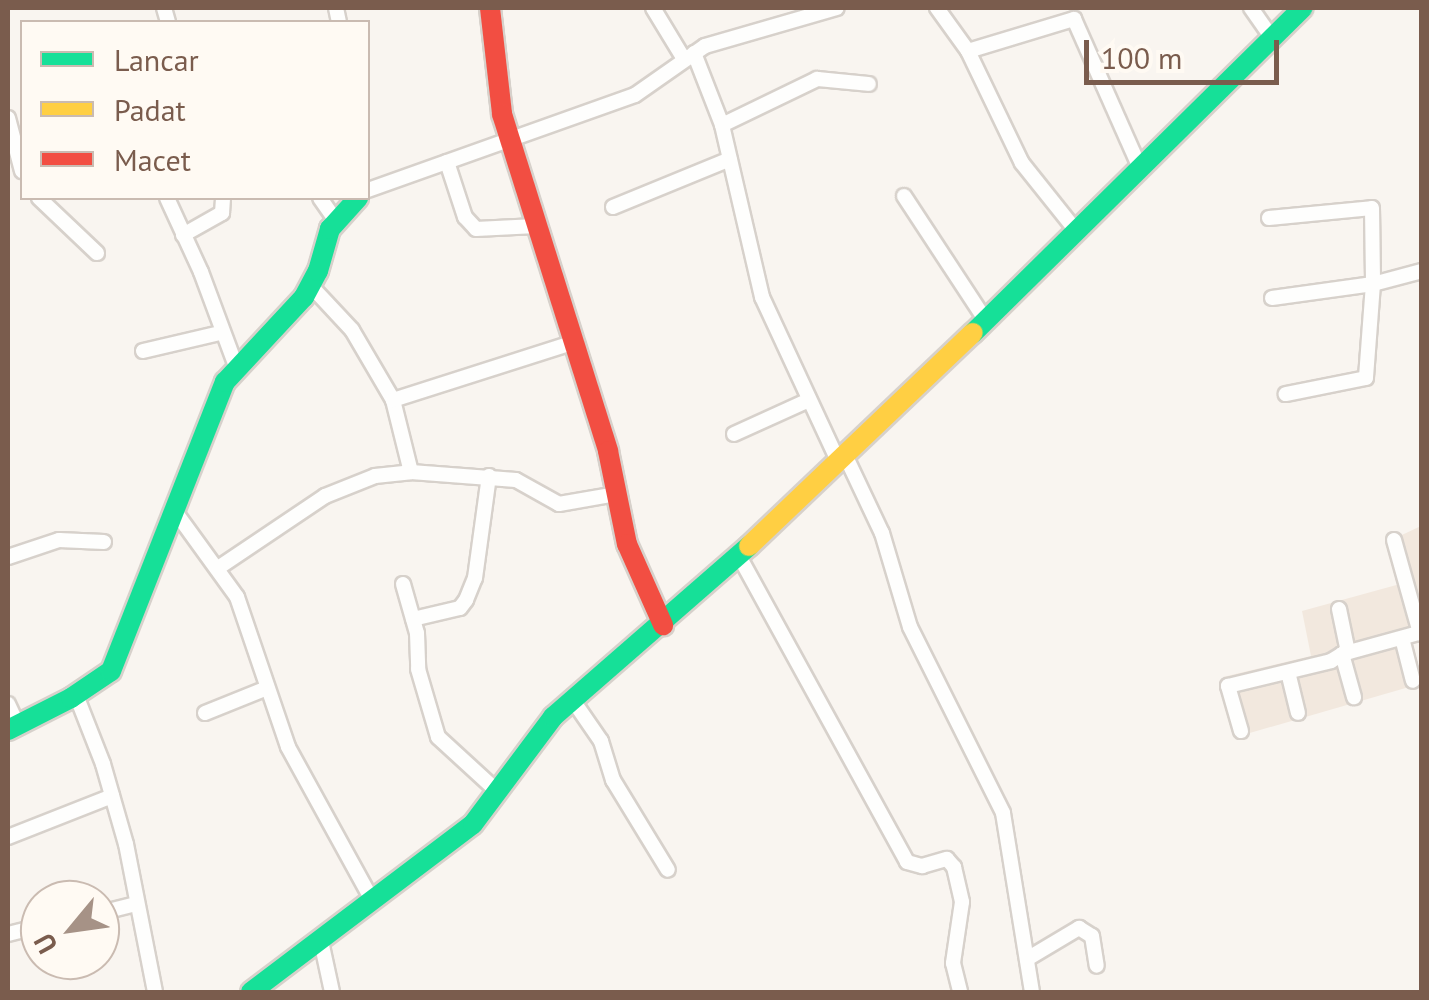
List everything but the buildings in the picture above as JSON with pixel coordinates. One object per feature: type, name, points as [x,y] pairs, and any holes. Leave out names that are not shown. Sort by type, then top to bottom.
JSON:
[{"type":"main road","points":[[490,8],[502,114],[617,494],[627,544],[663,625]]},
{"type":"main road","points":[[251,992],[451,844],[498,792],[553,717],[663,625],[842,460],[1303,8]]},
{"type":"main road","points":[[13,728],[76,696],[112,670],[224,382],[311,286],[336,221],[356,200]]},
{"type":"street","points":[[653,8],[689,56],[722,125],[762,297],[810,400],[882,533],[910,627],[1003,813],[1032,992]]},
{"type":"street","points":[[370,188],[635,95],[689,56],[808,13],[837,8]]},
{"type":"street","points":[[936,8],[968,52],[1022,163],[1077,232]]},
{"type":"street","points":[[1251,8],[1272,38]]},
{"type":"street","points":[[968,52],[1074,19],[1140,168]]},
{"type":"street","points":[[722,125],[817,79],[869,84]]},
{"type":"street","points":[[8,118],[14,140]]},
{"type":"street","points":[[613,207],[730,159]]},
{"type":"street","points":[[446,162],[464,216],[476,228],[536,226]]},
{"type":"street","points":[[904,196],[986,321]]},
{"type":"street","points":[[41,200],[97,253]]},
{"type":"street","points":[[168,200],[202,272],[220,332],[236,366]]},
{"type":"street","points":[[183,235],[222,212],[224,200]]},
{"type":"street","points":[[321,200],[336,221]]},
{"type":"street","points":[[1269,218],[1372,208],[1373,284],[1366,378],[1286,394]]},
{"type":"street","points":[[1272,298],[1373,284],[1422,272]]},
{"type":"street","points":[[311,286],[352,330],[394,400],[412,472]]},
{"type":"street","points":[[142,351],[220,332]]},
{"type":"street","points":[[394,400],[572,343]]},
{"type":"street","points":[[734,434],[810,400]]},
{"type":"street","points":[[218,568],[324,496],[375,476],[412,472],[516,480],[559,504],[617,494]]},
{"type":"street","points":[[413,619],[460,608],[466,600],[475,578],[488,476]]},
{"type":"street","points":[[174,510],[218,568],[247,618],[288,747],[372,900]]},
{"type":"street","points":[[8,557],[59,540],[104,542]]},
{"type":"street","points":[[1241,731],[1228,686],[1331,661],[1345,653],[1421,632],[1394,540]]},
{"type":"street","points":[[738,556],[811,681],[906,862],[916,866],[947,859],[954,867],[962,902],[953,963],[960,992]]},
{"type":"street","points":[[404,584],[413,619],[418,669],[438,737],[498,792]]},
{"type":"street","points":[[1338,609],[1354,697]]},
{"type":"street","points":[[1402,638],[1412,681]]},
{"type":"street","points":[[1288,672],[1298,713]]},
{"type":"street","points":[[204,713],[268,688]]},
{"type":"street","points":[[76,696],[112,796],[155,992]]},
{"type":"street","points":[[572,700],[601,741],[618,791],[668,870]]},
{"type":"street","points":[[8,704],[13,728]]},
{"type":"street","points":[[8,837],[112,796]]},
{"type":"street","points":[[120,908],[137,904]]},
{"type":"street","points":[[1027,959],[1079,928],[1092,936],[1097,966]]},
{"type":"street","points":[[321,941],[332,992]]},
{"type":"shaded area","points":[[1421,526],[1421,641],[1408,646],[1416,685],[1236,737],[1223,677],[1311,656],[1302,611],[1400,584],[1389,541]]},
{"type":"traffic: fast","points":[[973,333],[1303,8]]},
{"type":"traffic: fast","points":[[8,730],[71,698],[111,671],[225,382],[304,297],[318,271],[330,229],[356,200]]},
{"type":"traffic: fast","points":[[251,992],[473,824],[553,717],[749,546]]},
{"type":"traffic: slow","points":[[749,546],[973,333]]},
{"type":"traffic: jam","points":[[490,8],[502,114],[608,451],[627,544],[663,625]]}]
